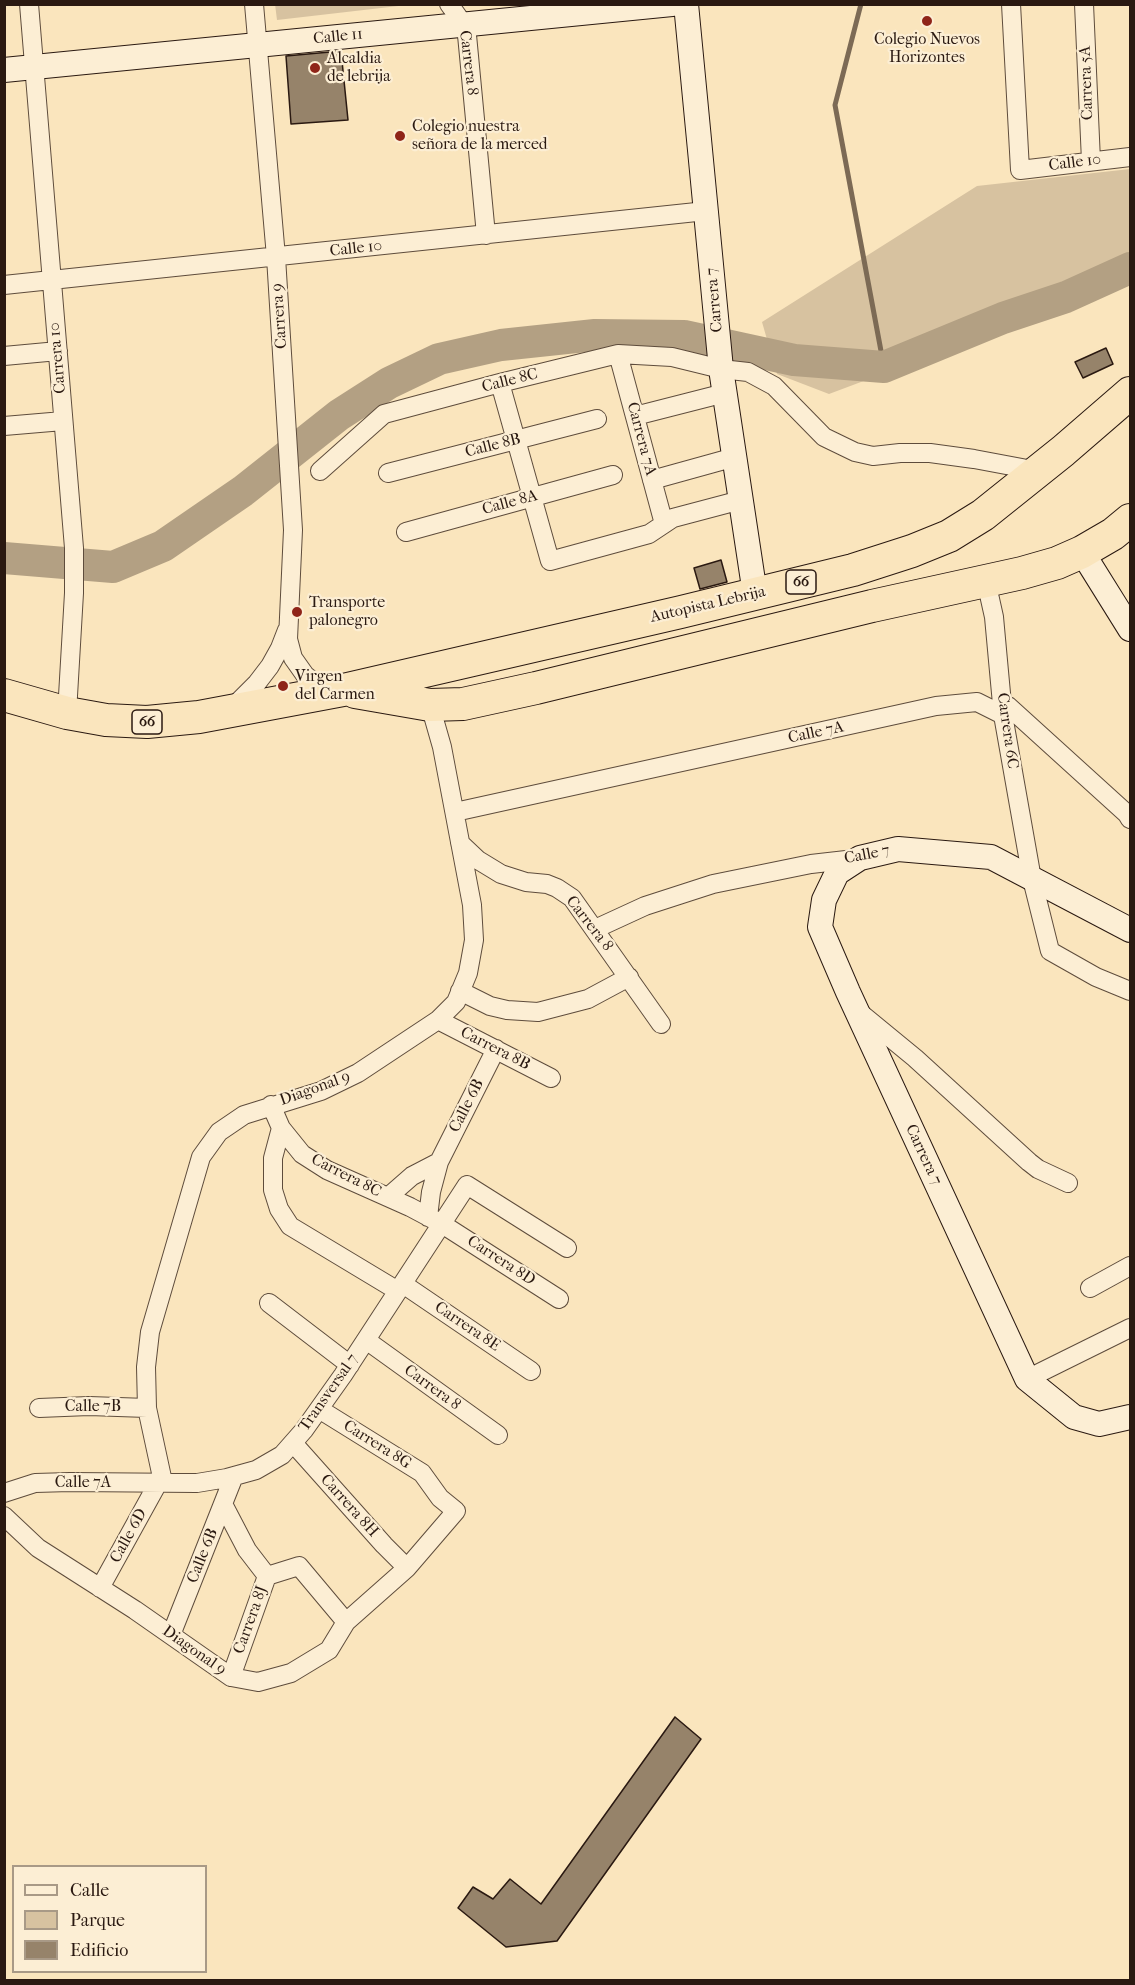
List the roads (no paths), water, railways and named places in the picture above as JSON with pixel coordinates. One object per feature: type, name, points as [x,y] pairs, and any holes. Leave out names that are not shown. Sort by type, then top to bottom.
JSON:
[{"type":"highway","name":"Autopista Lebrija","points":[[4,695],[106,720],[147,722],[199,717],[336,691],[853,570],[949,536],[983,515],[1131,393]]},
{"type":"highway","points":[[1063,451],[1110,427],[1131,422]]},
{"type":"highway","name":"Autopista Lebrija","points":[[336,691],[430,705],[463,704],[1057,563],[1113,534],[1131,520]]},
{"type":"street","name":"Carrera 10","points":[[29,4],[74,548],[74,593],[67,712]]},
{"type":"street","name":"Carrera 9","points":[[254,4],[276,257],[293,530],[288,628],[290,649],[298,668],[312,682],[336,691]]},
{"type":"street","name":"Carrera 8","points":[[449,4],[464,25],[467,35],[486,235]]},
{"type":"street","name":"Calle 11","points":[[4,70],[672,4]]},
{"type":"street","name":"Carrera 7","points":[[686,4],[721,363],[756,594]]},
{"type":"street","name":"Calle 10","points":[[1011,4],[1020,170],[1131,157]]},
{"type":"street","name":"Carrera 5A","points":[[1084,4],[1091,161]]},
{"type":"street","name":"Calle 10","points":[[4,285],[706,211]]},
{"type":"street","points":[[4,356],[58,351]]},
{"type":"street","name":"Calle 8C","points":[[320,471],[384,414],[618,354],[721,363],[748,372],[774,386],[824,437],[855,452],[873,456],[930,453],[1038,471]]},
{"type":"street","name":"Carrera 7A","points":[[618,354],[664,524]]},
{"type":"street","points":[[501,383],[550,561],[649,534],[673,518],[741,500]]},
{"type":"street","points":[[635,416],[725,393]]},
{"type":"street","name":"Calle 8B","points":[[388,473],[597,419]]},
{"type":"street","points":[[4,426],[63,421]]},
{"type":"street","points":[[652,480],[735,457]]},
{"type":"street","name":"Calle 8A","points":[[406,532],[613,476]]},
{"type":"street","points":[[1082,552],[1131,629]]},
{"type":"street","name":"Carrera 6C","points":[[987,581],[994,617],[1003,715],[1032,879],[1050,951],[1096,977],[1131,991]]},
{"type":"street","name":"Carrera 9","points":[[227,712],[243,698],[270,666],[288,628]]},
{"type":"street","name":"Calle 7A","points":[[455,812],[936,706],[977,702],[1003,715],[1008,706],[1131,819]]},
{"type":"street","name":"Diagonal 9","points":[[160,1482],[147,1408],[146,1366],[150,1332],[201,1158],[219,1132],[244,1115],[321,1091],[358,1073],[438,1020],[456,1002],[468,973],[474,940],[472,905],[442,747],[430,705]]},
{"type":"street","name":"Carrera 8","points":[[460,843],[478,861],[501,874],[526,882],[547,884],[565,892],[578,905],[662,1024]]},
{"type":"street","name":"Calle 7","points":[[595,929],[645,906],[712,884],[811,864],[860,858],[898,849],[991,857],[1131,930]]},
{"type":"street","name":"Carrera 7","points":[[860,858],[837,873],[824,900],[820,927],[856,1010],[1027,1379],[1074,1417],[1099,1424],[1131,1417]]},
{"type":"street","points":[[460,991],[490,1006],[507,1010],[538,1012],[588,999],[629,977]]},
{"type":"street","points":[[856,1010],[915,1058],[1029,1162],[1038,1169],[1068,1183]]},
{"type":"street","name":"Carrera 8B","points":[[438,1020],[551,1078]]},
{"type":"street","name":"Calle 6B","points":[[435,1220],[431,1192],[439,1162],[496,1049]]},
{"type":"street","name":"Carrera 8C","points":[[272,1105],[280,1128],[302,1154],[327,1170],[435,1220]]},
{"type":"street","points":[[280,1128],[273,1158],[273,1190],[279,1209],[290,1226],[400,1287]]},
{"type":"street","points":[[388,1197],[412,1176],[439,1162]]},
{"type":"street","name":"Transversal 7","points":[[160,1482],[197,1483],[234,1476],[256,1470],[282,1455],[350,1365],[400,1287],[435,1220],[467,1185],[567,1248]]},
{"type":"street","name":"Carrera 8D","points":[[435,1220],[559,1299]]},
{"type":"street","points":[[1090,1288],[1131,1266]]},
{"type":"street","name":"Carrera 8E","points":[[400,1287],[531,1371]]},
{"type":"street","points":[[269,1303],[350,1365]]},
{"type":"street","points":[[1027,1379],[1131,1328]]},
{"type":"street","name":"Carrera 8","points":[[366,1340],[498,1435]]},
{"type":"street","name":"Calle 7B","points":[[39,1408],[89,1406],[147,1408]]},
{"type":"street","name":"Carrera 8G","points":[[319,1409],[422,1473],[440,1498],[456,1511]]},
{"type":"street","name":"Carrera 8H","points":[[293,1443],[407,1568]]},
{"type":"street","name":"Calle 6B","points":[[171,1635],[234,1476]]},
{"type":"street","name":"Calle 7A","points":[[4,1493],[35,1483],[160,1482]]},
{"type":"street","name":"Calle 6D","points":[[100,1588],[160,1482]]},
{"type":"street","name":"Carrera 8J","points":[[224,1503],[247,1550],[267,1576],[231,1677]]},
{"type":"street","name":"Diagonal 9","points":[[4,1516],[38,1548],[231,1677],[258,1682],[291,1673],[329,1650],[346,1622],[407,1568],[456,1511]]},
{"type":"street","points":[[267,1576],[299,1566],[346,1622]]},
{"type":"waterway","points":[[861,4],[835,105],[884,367]]},
{"type":"waterway","points":[[4,558],[113,567],[163,546],[243,491],[339,415],[389,383],[439,359],[501,345],[595,335],[684,336],[794,360],[884,367],[1003,318],[1066,297],[1130,268]]},
{"type":"place","name":"Colegio Nuevos Horizontes","points":[[927,21]]},
{"type":"place","name":"Alcaldia de lebrija","points":[[315,68]]},
{"type":"place","name":"Colegio nuestra señora de la merced","points":[[400,136]]},
{"type":"place","name":"Transporte palonegro","points":[[297,612]]},
{"type":"place","name":"Virgen del Carmen","points":[[283,686]]}]
